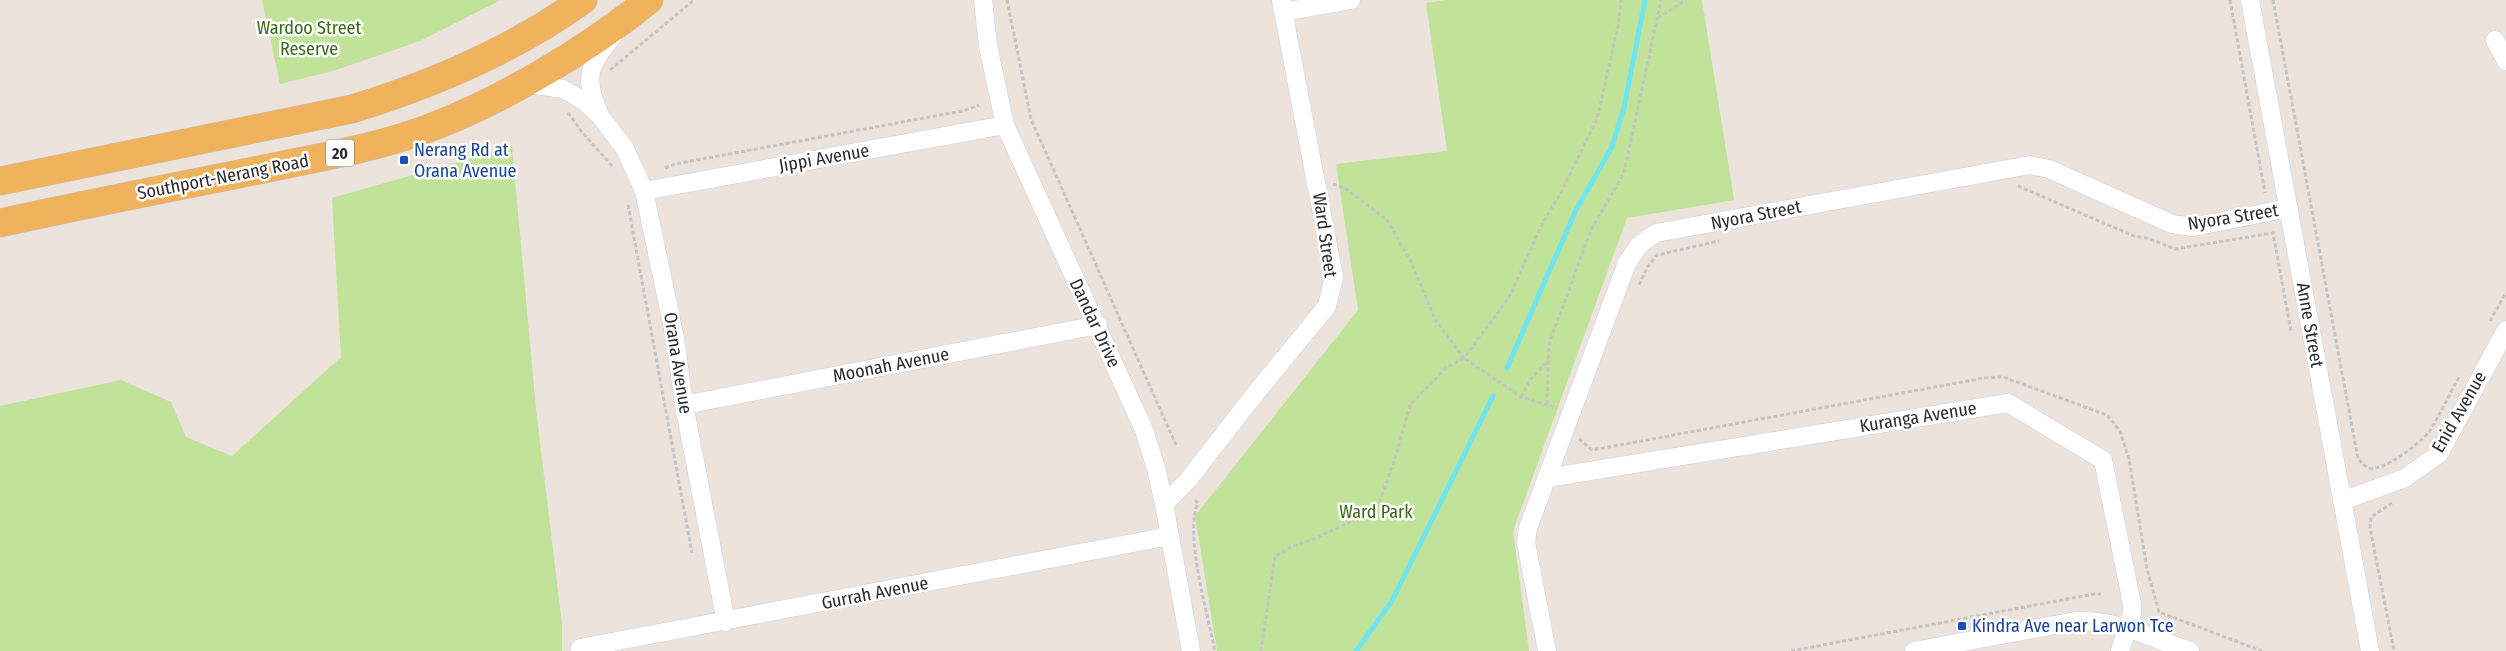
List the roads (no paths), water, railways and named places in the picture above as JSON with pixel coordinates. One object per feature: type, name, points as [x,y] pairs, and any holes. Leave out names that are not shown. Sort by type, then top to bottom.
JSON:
[{"type":"main road","name":"20","points":[[0,181],[334,112],[386,98],[420,87],[502,50],[555,20],[583,0]]},
{"type":"main road","name":"Southport-Nerang Road","points":[[0,223],[382,143],[427,128],[458,116],[523,82],[626,18],[649,0]]},
{"type":"street","name":"Dandar Drive","points":[[983,0],[988,46],[1005,125],[1065,260],[1098,325],[1144,430],[1156,468],[1164,504],[1191,651]]},
{"type":"street","points":[[1282,6],[1351,0]]},
{"type":"street","name":"Anne Street","points":[[2250,0],[2370,651]]},
{"type":"street","name":"Ward Street","points":[[1164,504],[1188,480],[1327,306],[1334,277],[1282,6]]},
{"type":"street","name":"Orana Avenue","points":[[600,116],[592,95],[589,72],[594,61],[626,18]]},
{"type":"street","points":[[2495,40],[2506,61]]},
{"type":"street","name":"Orana Avenue","points":[[523,82],[569,91],[600,116],[625,149],[644,190],[675,338],[684,405],[726,622]]},
{"type":"street","name":"Jippi Avenue","points":[[644,190],[1005,125]]},
{"type":"street","name":"Nyora Street","points":[[1547,651],[1526,543],[1531,516],[1627,263],[1638,244],[1656,233],[2030,165],[2049,169],[2172,224],[2193,226],[2289,208]]},
{"type":"street","name":"Moonah Avenue","points":[[684,405],[1098,325]]},
{"type":"street","name":"Enid Avenue","points":[[2342,501],[2405,478],[2438,454],[2506,330]]},
{"type":"street","name":"Kuranga Avenue","points":[[1547,478],[2008,403],[2103,460],[2132,604],[2120,651]]},
{"type":"street","name":"Gurrah Avenue","points":[[580,648],[726,622],[1170,536]]},
{"type":"street","points":[[1914,651],[2076,621],[2102,622],[2190,651]]},
{"type":"waterway","points":[[1507,368],[1576,210],[1612,147],[1624,108],[1645,0]]},
{"type":"waterway","points":[[1356,651],[1392,601],[1493,396]]},
{"type":"place","name":"Nerang Rd at Orana Avenue","points":[[404,160]]},
{"type":"place","name":"Kindra Ave near Larwon Tce","points":[[1962,626]]},
{"type":"park label","name":"Wardoo Street Reserve","points":[[309,38]]},
{"type":"park label","name":"Ward Park","points":[[1376,512]]}]
